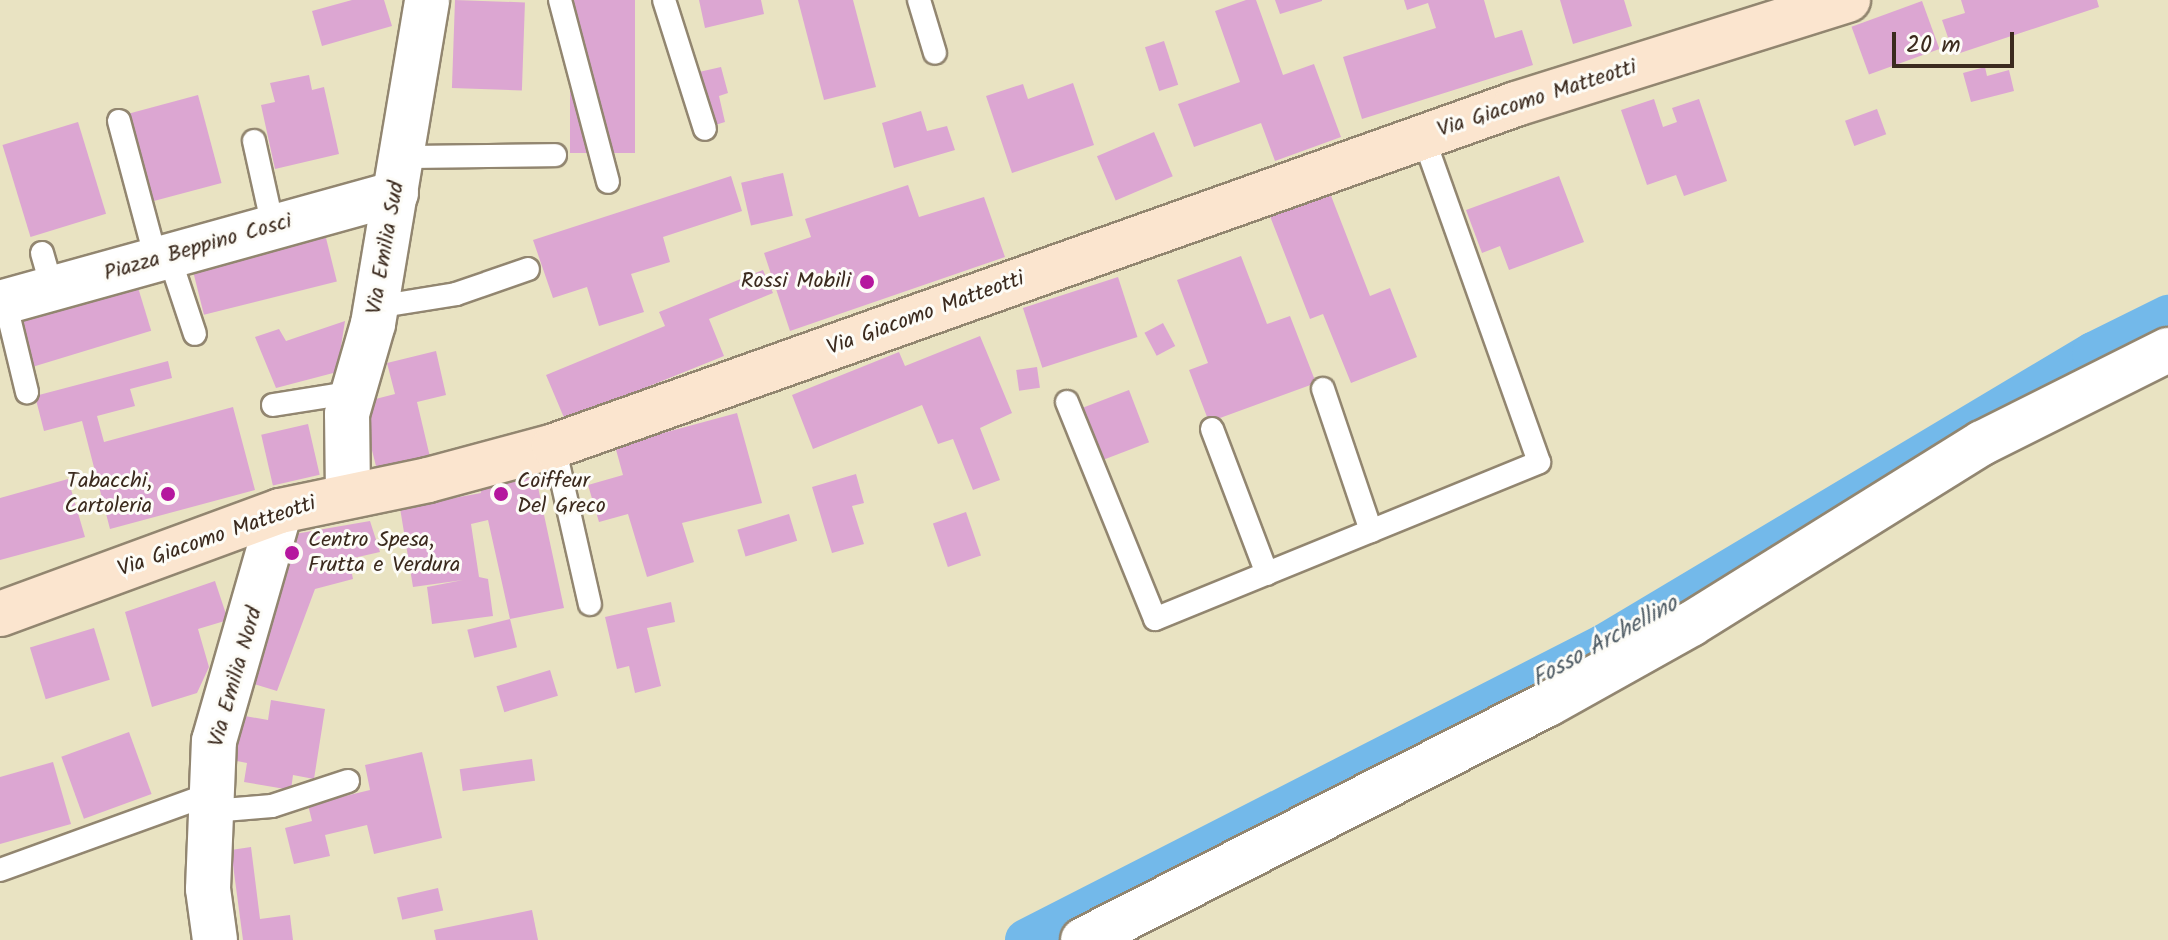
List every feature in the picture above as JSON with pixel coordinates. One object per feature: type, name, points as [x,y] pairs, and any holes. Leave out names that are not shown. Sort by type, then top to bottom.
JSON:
[{"type":"street","name":"Via Emilia Sud","points":[[348,494],[347,414],[376,307],[427,0]]},
{"type":"street","name":"Via Giacomo Matteotti","points":[[0,614],[280,511],[348,494],[428,480],[554,446],[1423,137],[1848,0]]},
{"type":"street","name":"Piazza Beppino Cosci","points":[[2,302],[47,271],[163,258],[273,227],[399,175]]},
{"type":"street","points":[[1083,940],[1548,704],[1691,624],[1982,443],[2168,350]]},
{"type":"street","name":"Via Emilia Nord","points":[[215,940],[208,889],[214,741],[280,511]]},
{"type":"lane","points":[[560,0],[608,182]]},
{"type":"lane","points":[[664,0],[705,129]]},
{"type":"lane","points":[[919,0],[935,53]]},
{"type":"lane","points":[[119,121],[163,258],[195,334]]},
{"type":"lane","points":[[1067,402],[1155,619],[1539,462],[1423,137]]},
{"type":"lane","points":[[254,141],[273,227]]},
{"type":"lane","points":[[399,175],[555,155]]},
{"type":"lane","points":[[376,307],[456,294],[528,269]]},
{"type":"lane","points":[[2,302],[27,392]]},
{"type":"lane","points":[[1323,389],[1371,531]]},
{"type":"lane","points":[[273,405],[354,392]]},
{"type":"lane","points":[[1212,429],[1267,574]]},
{"type":"lane","points":[[554,446],[590,604]]},
{"type":"lane","points":[[0,870],[212,802],[272,806],[348,781]]},
{"type":"building","points":[[352,0],[384,0],[392,26],[322,46],[312,11]]},
{"type":"building","points":[[455,0],[525,2],[522,90],[452,88]]},
{"type":"building","points":[[570,0],[635,0],[635,153],[570,153]]},
{"type":"building","points":[[699,0],[761,0],[764,14],[705,28]]},
{"type":"building","points":[[798,0],[853,0],[876,87],[824,100]]},
{"type":"building","points":[[1246,0],[1256,0],[1283,75],[1314,64],[1341,137],[1275,161],[1261,123],[1194,147],[1178,104],[1240,82],[1215,11]]},
{"type":"building","points":[[1275,0],[1322,0],[1322,1],[1280,14]]},
{"type":"building","points":[[1404,0],[1484,0],[1495,38],[1522,30],[1533,65],[1362,119],[1343,57],[1436,28],[1428,3],[1407,10]]},
{"type":"building","points":[[1560,0],[1624,0],[1632,26],[1573,44]]},
{"type":"building","points":[[1961,0],[2097,0],[2099,7],[1954,55],[1942,20],[1965,13]]},
{"type":"building","points":[[1922,1],[1939,49],[1869,75],[1852,27]]},
{"type":"building","points":[[1164,41],[1178,85],[1159,91],[1145,47]]},
{"type":"building","points":[[721,67],[728,93],[719,96],[725,122],[712,126],[699,72]]},
{"type":"building","points":[[1985,67],[1987,76],[2009,70],[2014,91],[1971,102],[1963,73]]},
{"type":"building","points":[[309,75],[312,90],[324,87],[339,154],[275,169],[261,105],[275,102],[270,83]]},
{"type":"building","points":[[1073,83],[1094,145],[1012,173],[986,96],[1023,84],[1028,99]]},
{"type":"building","points":[[198,95],[222,183],[150,202],[127,114]]},
{"type":"building","points":[[1654,99],[1663,127],[1677,122],[1672,108],[1699,99],[1727,181],[1684,196],[1676,175],[1647,185],[1621,110]]},
{"type":"building","points":[[1877,109],[1886,134],[1854,146],[1845,121]]},
{"type":"building","points":[[921,111],[927,131],[947,126],[955,150],[894,168],[882,123]]},
{"type":"building","points":[[78,122],[106,214],[31,237],[2,145]]},
{"type":"building","points":[[1154,132],[1173,176],[1116,200],[1097,156]]},
{"type":"building","points":[[783,173],[793,216],[751,226],[741,183]]},
{"type":"building","points":[[731,176],[742,211],[663,237],[670,262],[631,274],[644,312],[599,326],[587,287],[553,298],[533,240]]},
{"type":"building","points":[[1559,176],[1584,242],[1509,270],[1500,246],[1482,253],[1466,210]]},
{"type":"building","points":[[908,185],[919,217],[984,197],[1005,257],[790,331],[764,253],[811,237],[805,219]]},
{"type":"building","points":[[1328,188],[1370,296],[1390,288],[1417,357],[1351,383],[1323,314],[1310,319],[1268,211]]},
{"type":"building","points":[[325,234],[337,282],[204,315],[192,267]]},
{"type":"building","points":[[1241,256],[1267,324],[1290,316],[1316,383],[1209,422],[1189,370],[1208,363],[1177,280]]},
{"type":"building","points":[[763,270],[773,293],[709,319],[724,356],[565,420],[546,375],[665,326],[659,312]]},
{"type":"building","points":[[1118,277],[1137,337],[1042,368],[1023,308]]},
{"type":"building","points":[[136,281],[151,331],[30,368],[15,318]]},
{"type":"building","points":[[345,321],[337,372],[276,388],[255,337],[279,329],[286,341]]},
{"type":"building","points":[[1163,323],[1175,346],[1157,356],[1144,333]]},
{"type":"building","points":[[980,336],[1012,413],[980,428],[1000,480],[973,490],[953,439],[938,444],[922,405],[813,449],[792,395],[899,352],[905,366]]},
{"type":"building","points":[[436,351],[446,395],[417,402],[430,457],[377,470],[360,403],[395,394],[387,363]]},
{"type":"building","points":[[168,361],[172,378],[130,389],[135,406],[97,416],[104,442],[233,407],[255,490],[110,529],[82,421],[44,431],[35,396]]},
{"type":"building","points":[[1037,367],[1040,388],[1019,391],[1016,370]]},
{"type":"building","points":[[1129,390],[1149,442],[1100,461],[1080,409]]},
{"type":"building","points":[[737,413],[762,503],[682,523],[694,562],[647,577],[628,514],[599,522],[588,485],[623,475],[615,446]]},
{"type":"building","points":[[308,424],[320,475],[273,485],[261,435]]},
{"type":"building","points":[[535,473],[564,608],[510,619],[488,520],[471,524],[479,577],[488,579],[493,616],[432,624],[427,587],[463,580],[413,587],[400,508],[481,493],[479,484]]},
{"type":"building","points":[[856,474],[864,503],[852,506],[864,544],[832,553],[812,487]]},
{"type":"building","points":[[68,479],[85,537],[0,560],[0,498]]},
{"type":"building","points":[[966,512],[981,555],[948,567],[933,523]]},
{"type":"building","points":[[789,514],[797,541],[746,557],[737,530]]},
{"type":"building","points":[[370,521],[380,552],[349,559],[353,579],[315,589],[277,691],[244,681],[289,535]]},
{"type":"building","points":[[215,581],[228,620],[198,629],[209,667],[197,693],[152,707],[125,612]]},
{"type":"building","points":[[671,602],[675,622],[647,628],[661,686],[635,693],[629,666],[617,669],[605,617]]},
{"type":"building","points":[[510,619],[517,647],[474,658],[467,630]]},
{"type":"building","points":[[94,628],[110,680],[46,699],[30,648]]},
{"type":"building","points":[[550,670],[558,696],[504,712],[496,686]]},
{"type":"building","points":[[271,700],[325,709],[314,779],[293,775],[291,790],[244,782],[247,763],[232,760],[239,715],[268,720]]},
{"type":"building","points":[[129,732],[152,794],[84,819],[61,757]]},
{"type":"building","points":[[422,752],[442,838],[374,854],[367,825],[325,835],[330,856],[294,864],[285,828],[312,821],[308,805],[370,790],[365,765]]},
{"type":"building","points":[[532,759],[535,781],[463,791],[460,769]]},
{"type":"building","points":[[53,762],[71,824],[0,844],[0,777]]},
{"type":"building","points":[[251,847],[260,919],[290,915],[293,940],[243,940],[231,850]]},
{"type":"building","points":[[438,888],[443,910],[402,920],[397,897]]},
{"type":"building","points":[[532,910],[538,940],[436,940],[434,930]]},
{"type":"waterway","name":"Fosso Archellino","points":[[1026,940],[1604,645],[2093,353],[2168,316]]},
{"type":"place","name":"Rossi Mobili","points":[[867,282]]},
{"type":"place","name":"Tabacchi, Cartoleria","points":[[168,494]]},
{"type":"place","name":"Coiffeur Del Greco","points":[[501,494]]},
{"type":"place","name":"Centro Spesa, Frutta e Verdura","points":[[292,553]]}]
